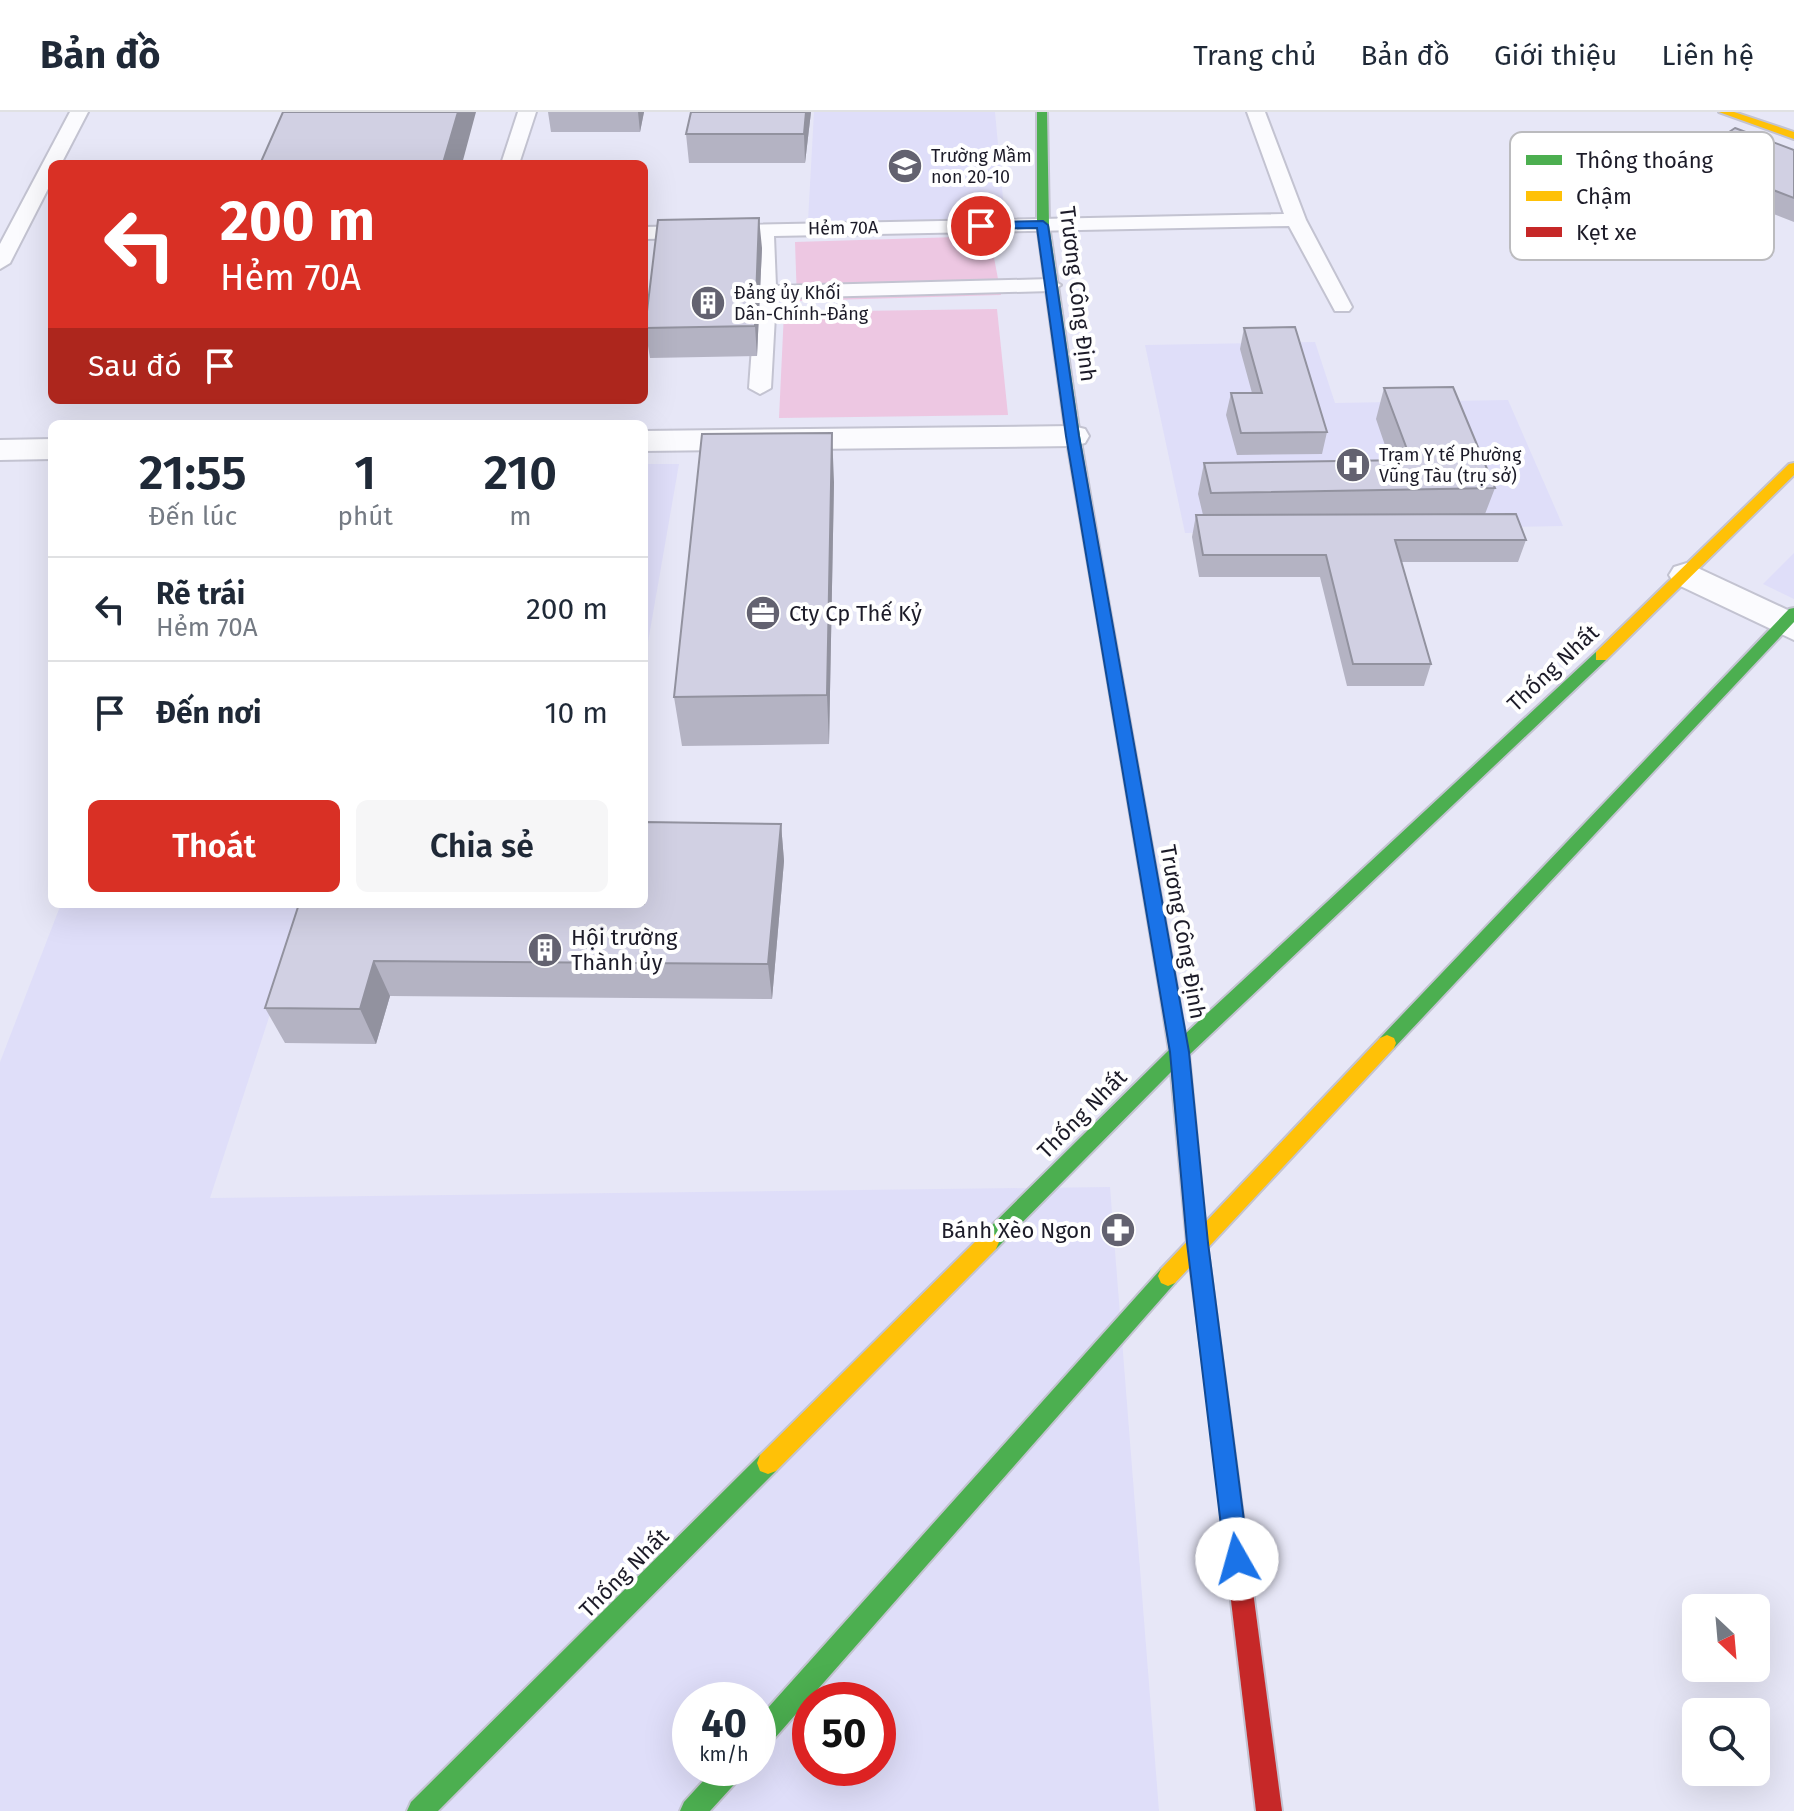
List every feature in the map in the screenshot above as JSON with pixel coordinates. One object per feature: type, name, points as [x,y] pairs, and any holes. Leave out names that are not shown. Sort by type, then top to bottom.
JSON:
[{"type":"main road","name":"Trương Công Định","points":[[1042,112],[1043,225],[1051,285],[1073,436],[1179,1052],[1197,1243],[1269,1811]]},
{"type":"main road","points":[[1724,112],[1794,136]]},
{"type":"main road","name":"Thống Nhất","points":[[420,1811],[1179,1052],[1687,575],[1794,467]]},
{"type":"main road","points":[[776,1718],[1197,1243],[1791,622]]},
{"type":"main road","points":[[693,1811],[716,1786]]},
{"type":"street","points":[[648,441],[1073,436]]},
{"type":"street","points":[[0,450],[48,449]]},
{"type":"street","points":[[1687,575],[1791,622]]},
{"type":"lane","points":[[54,160],[79,112]]},
{"type":"lane","points":[[511,160],[527,112]]},
{"type":"lane","points":[[1256,112],[1296,220],[1342,307]]},
{"type":"lane","points":[[0,263],[48,171]]},
{"type":"lane","name":"Hẻm 70A","points":[[648,233],[1296,220]]},
{"type":"lane","points":[[760,388],[766,292],[764,230]]},
{"type":"lane","points":[[766,292],[1051,285]]},
{"type":"shaded area","name":"Trường Mầm non 20-10","points":[[814,112],[995,112],[1005,220],[808,221]]},
{"type":"shaded area","points":[[990,236],[1001,295],[797,301],[795,242]]},
{"type":"shaded area","points":[[997,309],[1008,415],[779,418],[784,312]]},
{"type":"shaded area","name":"Trạm Y tế Phường Vũng Tàu (trụ sở)","points":[[1315,342],[1335,403],[1508,400],[1563,526],[1185,533],[1145,345]]},
{"type":"shaded area","points":[[648,464],[679,464],[648,642]]},
{"type":"shaded area","points":[[1794,553],[1794,599],[1763,584]]},
{"type":"shaded area","points":[[59,908],[305,908],[210,1198],[1110,1187],[1159,1811],[0,1811],[0,1062]]},
{"type":"building","points":[[283,112],[458,112],[444,160],[262,160]]},
{"type":"building","points":[[691,112],[806,112],[804,134],[686,134]]},
{"type":"building","points":[[1774,143],[1794,150],[1794,198],[1774,190]]},
{"type":"building","name":"Đảng ủy Khối Dân-Chính-Đảng","points":[[759,218],[755,326],[648,328],[658,220]]},
{"type":"building","points":[[1295,327],[1327,432],[1241,433],[1231,393],[1262,393],[1244,328]]},
{"type":"building","points":[[1453,387],[1495,488],[1211,493],[1204,463],[1411,460],[1384,388]]},
{"type":"building","name":"Cty Cp Thế Kỷ","points":[[832,433],[827,695],[674,697],[702,434]]},
{"type":"building","points":[[1516,514],[1526,540],[1395,540],[1431,664],[1353,664],[1326,555],[1203,555],[1196,515]]},
{"type":"building","name":"Hội trường Thành ủy","points":[[648,822],[781,824],[768,964],[374,961],[360,1009],[265,1008],[298,908],[648,908]]},
{"type":"traffic: fast","points":[[1042,112],[1043,225],[1073,436],[1101,599]]},
{"type":"traffic: fast","points":[[1387,1043],[1794,613]]},
{"type":"traffic: fast","points":[[989,1242],[1179,1052],[1601,656]]},
{"type":"traffic: fast","points":[[1169,992],[1179,1052],[1197,1243],[1231,1508]]},
{"type":"traffic: fast","points":[[776,1718],[1168,1276]]},
{"type":"traffic: fast","points":[[420,1811],[768,1463]]},
{"type":"traffic: fast","points":[[693,1811],[716,1786]]},
{"type":"traffic: slow","points":[[1724,112],[1794,136]]},
{"type":"traffic: slow","points":[[1601,656],[1794,467]]},
{"type":"traffic: slow","points":[[1101,599],[1169,992]]},
{"type":"traffic: slow","points":[[1168,1276],[1387,1043]]},
{"type":"traffic: slow","points":[[768,1463],[989,1242]]},
{"type":"traffic: jam","points":[[1231,1508],[1269,1811]]},
{"type":"place","name":"Trường Mầm non 20-10","points":[[905,166]]},
{"type":"place","name":"Đảng ủy Khối Dân-Chính-Đảng","points":[[708,303]]},
{"type":"place","name":"Trạm Y tế Phường Vũng Tàu (trụ sở)","points":[[1353,465]]},
{"type":"place","name":"Cty Cp Thế Kỷ","points":[[763,613]]},
{"type":"place","name":"Hội trường Thành ủy","points":[[545,950]]},
{"type":"place","name":"Bánh Xèo Ngon","points":[[1118,1230]]},
{"type":"route","points":[[981,226],[1043,225],[1073,436],[1179,1052],[1197,1243],[1237,1559]]}]
